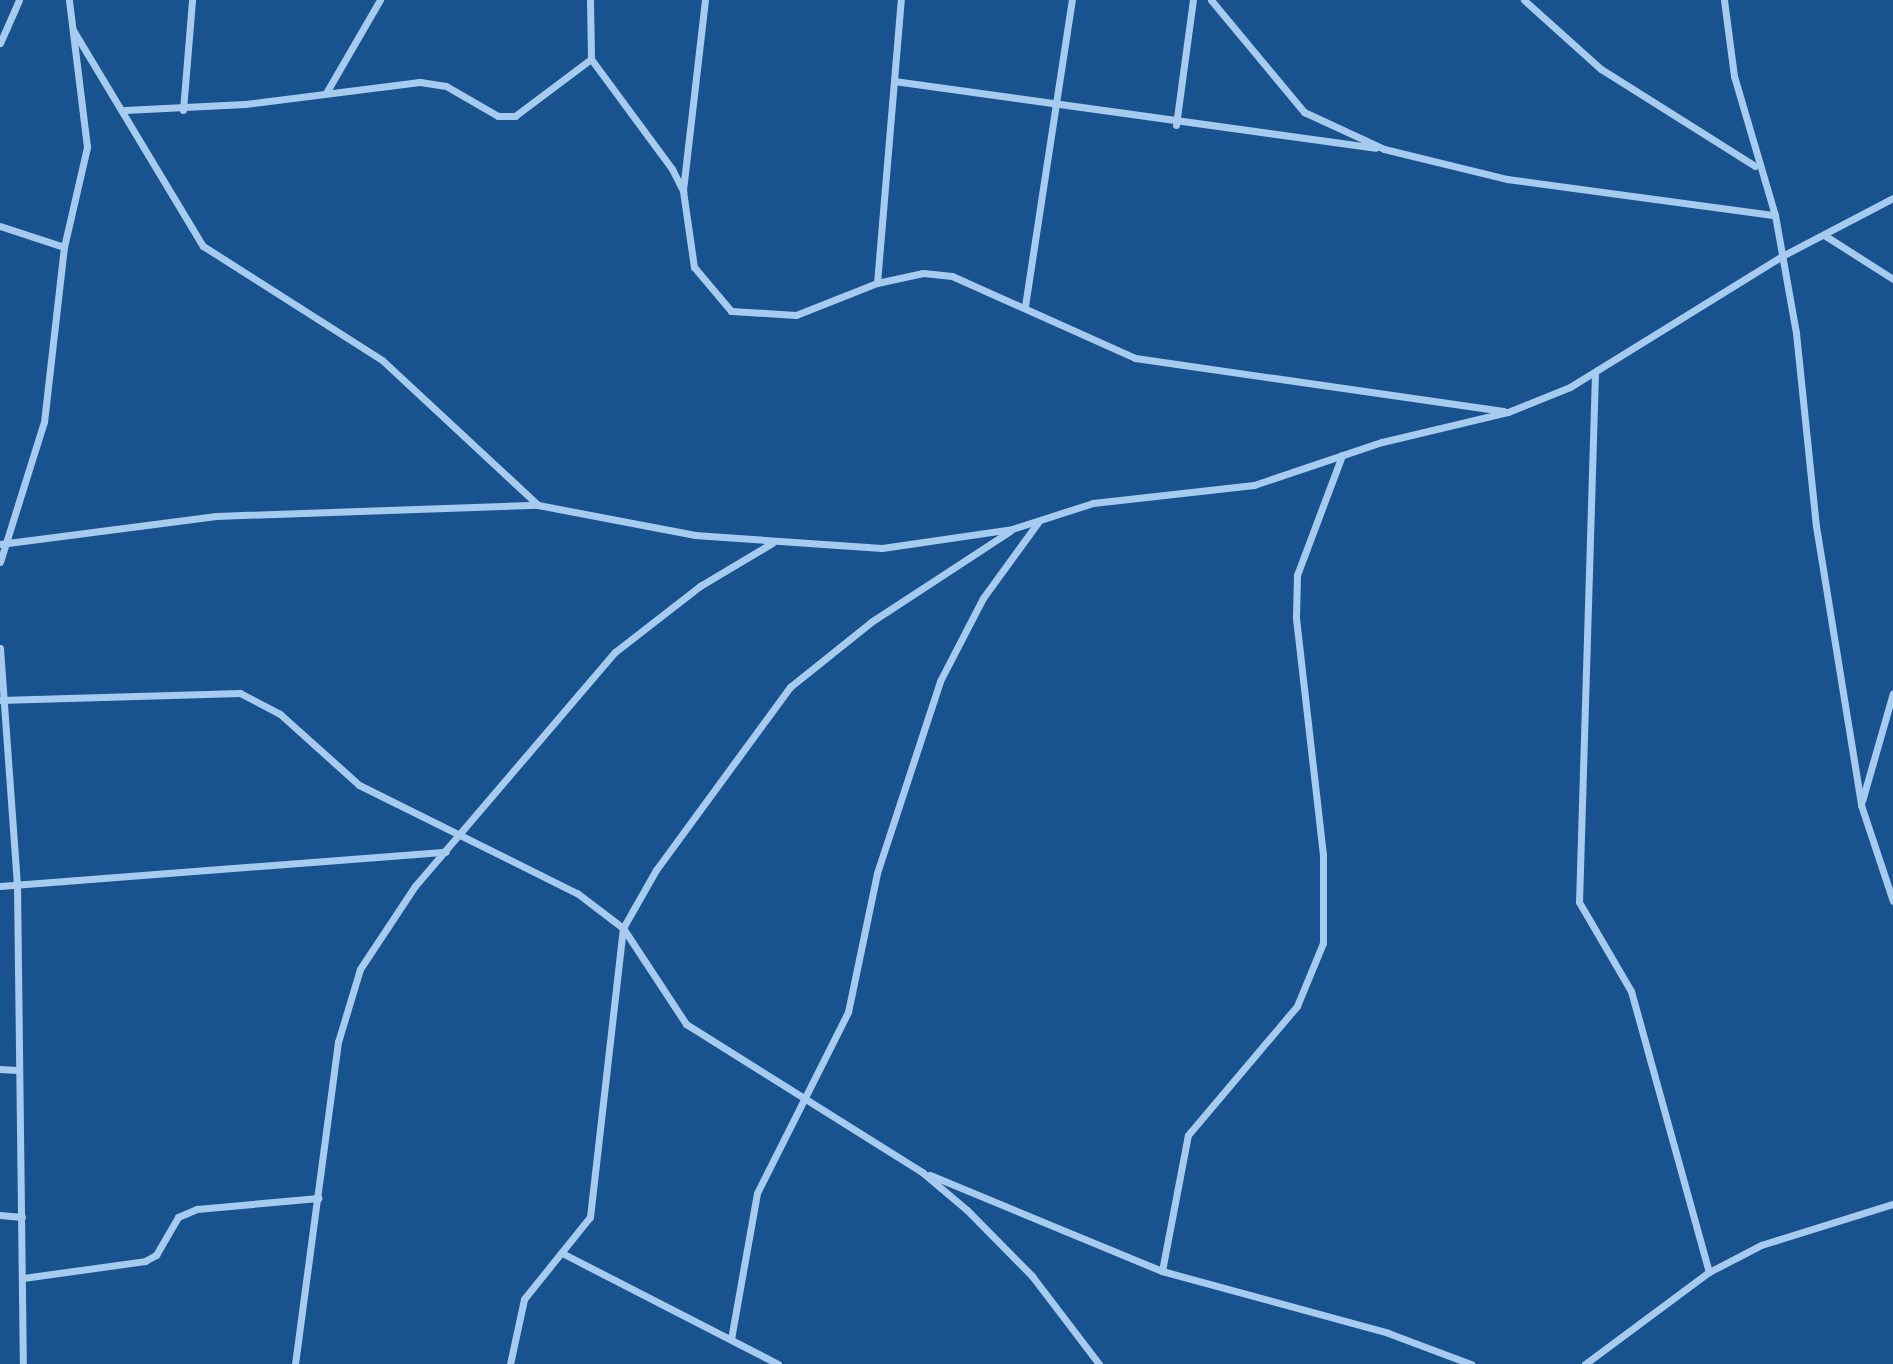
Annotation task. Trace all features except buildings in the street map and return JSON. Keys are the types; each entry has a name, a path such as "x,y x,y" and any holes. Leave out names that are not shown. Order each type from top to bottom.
{"street":[{"path":"0,43 19,0"},
{"path":"0,562 1,543 44,422 64,247 87,147 69,0"},
{"path":"183,110 192,0"},
{"path":"326,93 380,0"},
{"path":"590,0 591,60 656,144 683,191"},
{"path":"705,0 683,191 694,267 731,312 764,317 807,313 877,283 923,273 952,276 1026,306 1135,358 1182,369 1508,412"},
{"path":"877,283 901,0"},
{"path":"1026,306 1053,102 1072,0"},
{"path":"1177,125 1193,0"},
{"path":"1212,0 1304,112 1384,149"},
{"path":"1524,0 1601,69 1755,166"},
{"path":"1724,0 1724,30 1755,166 1775,215 1782,256 1861,805 1893,901"},
{"path":"73,30 125,110 204,246 382,360 538,505"},
{"path":"125,110 183,110 433,82 498,116 515,116 591,60"},
{"path":"894,81 1053,102 1177,125 1384,149 1507,179 1775,215"},
{"path":"1,543 216,516 538,505 695,535 773,543 881,548 1012,529 1093,503 1254,485 1342,456 1508,412 1595,373 1782,256 1893,198"},
{"path":"0,226 64,247"},
{"path":"1824,235 1893,279"},
{"path":"1595,373 1579,902 1632,991 1709,1272"},
{"path":"1162,1270 1188,1135 1297,1006 1323,943 1323,855 1296,617 1297,575 1342,456"},
{"path":"731,1339 757,1193 858,982 877,873 940,681 983,598 1039,520"},
{"path":"510,1364 524,1299 579,1236 596,1198 623,928 673,845 790,687 871,622 1012,529"},
{"path":"295,1364 345,1006 385,926 615,652 700,586 773,543"},
{"path":"0,648 17,885 17,1070 23,1364"},
{"path":"3,699 240,693 280,714 359,785 577,893 623,928 686,1024 922,1172 1162,1270 1388,1333 1471,1364"},
{"path":"1861,805 1893,693"},
{"path":"0,886 446,852"},
{"path":"0,1069 17,1070"},
{"path":"922,1172 1032,1276 1099,1364"},
{"path":"23,1278 145,1261 163,1245 178,1217 197,1209 318,1198"},
{"path":"1584,1364 1709,1272 1761,1245 1893,1204"},
{"path":"0,1215 22,1217"},
{"path":"562,1253 778,1364"}]}
